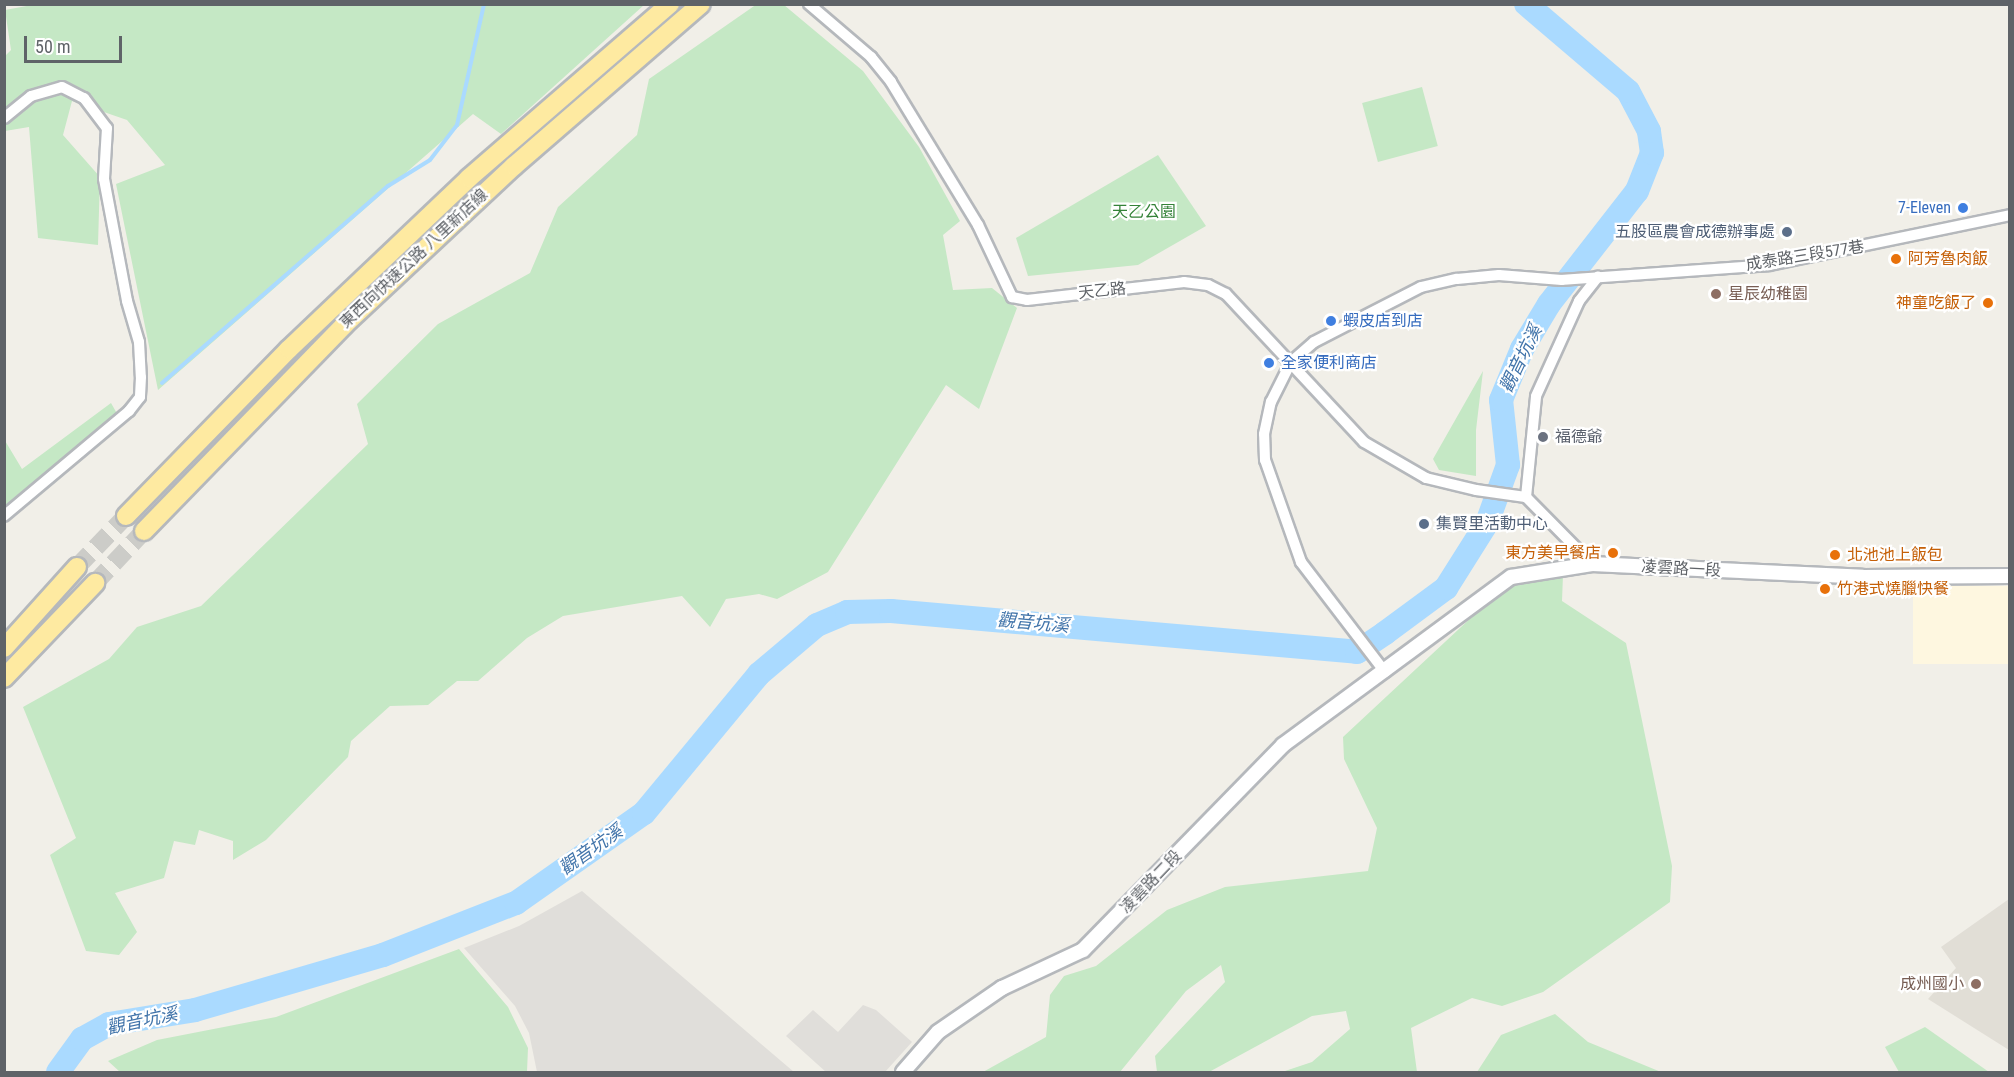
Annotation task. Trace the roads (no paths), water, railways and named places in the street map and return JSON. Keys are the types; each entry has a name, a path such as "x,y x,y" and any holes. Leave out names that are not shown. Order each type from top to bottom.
{"highway":[{"name":"東西向快速公路 八里新店線","path":"126,516 289,349 469,178 670,4"},
{"name":"東西向快速公路 八里新店線","path":"144,531 344,325 609,82 701,4"},
{"path":"4,648 77,567"},
{"path":"4,678 95,583"}],"street":[{"name":"天乙路","path":"809,4 871,57 891,82 978,225 1012,297 1027,300 1184,282 1208,285 1226,294 1364,442 1426,478 1476,490 1526,497"},
{"path":"4,118 31,96 62,87 84,98 107,128 104,179 127,301 139,342 141,377 140,396 129,411 4,516"},
{"name":"成泰路三段577巷","path":"1291,362 1333,329 1421,287 1499,275 1562,280 1769,266 2010,215"},
{"path":"1592,564 1526,497 1536,396 1579,301 1598,277"},
{"path":"1291,362 1271,402 1264,434 1264,460 1301,562 1385,672"},
{"name":"凌雲路一段","path":"1385,672 1511,577 1592,564 1863,577 2010,576"},
{"name":"凌雲路二段","path":"903,1072 939,1032 1002,988 1083,950 1283,746 1385,672"}],"waterway":[{"path":"162,383 388,186 430,160 457,125 484,4"},
{"name":"觀音坑溪","path":"58,1072 82,1039 109,1024 195,1010 383,955 516,903 644,813 759,674 817,625 847,612 891,611 1357,652 1385,633 1446,588 1487,523 1508,465 1501,400 1522,349 1549,304 1637,191 1652,153 1649,131 1628,91 1526,4"}],"tunnel":[{"path":"77,567 126,516"},
{"path":"95,583 144,531"}],"place":[{"name":"7-Eleven","path":"1963,208"},
{"name":"五股區農會成德辦事處","path":"1787,232"},
{"name":"阿芳魯肉飯","path":"1896,259"},
{"name":"星辰幼稚園","path":"1716,294"},
{"name":"神童吃飯了","path":"1988,303"},
{"name":"蝦皮店到店","path":"1331,321"},
{"name":"全家便利商店","path":"1269,363"},
{"name":"福德爺","path":"1543,437"},
{"name":"集賢里活動中心","path":"1424,524"},
{"name":"東方美早餐店","path":"1613,553"},
{"name":"北池池上飯包","path":"1835,555"},
{"name":"竹港式燒臘快餐","path":"1825,589"},
{"name":"成州國小","path":"1976,984"}],"park label":[{"name":"天乙公園","path":"1144,212"}]}
